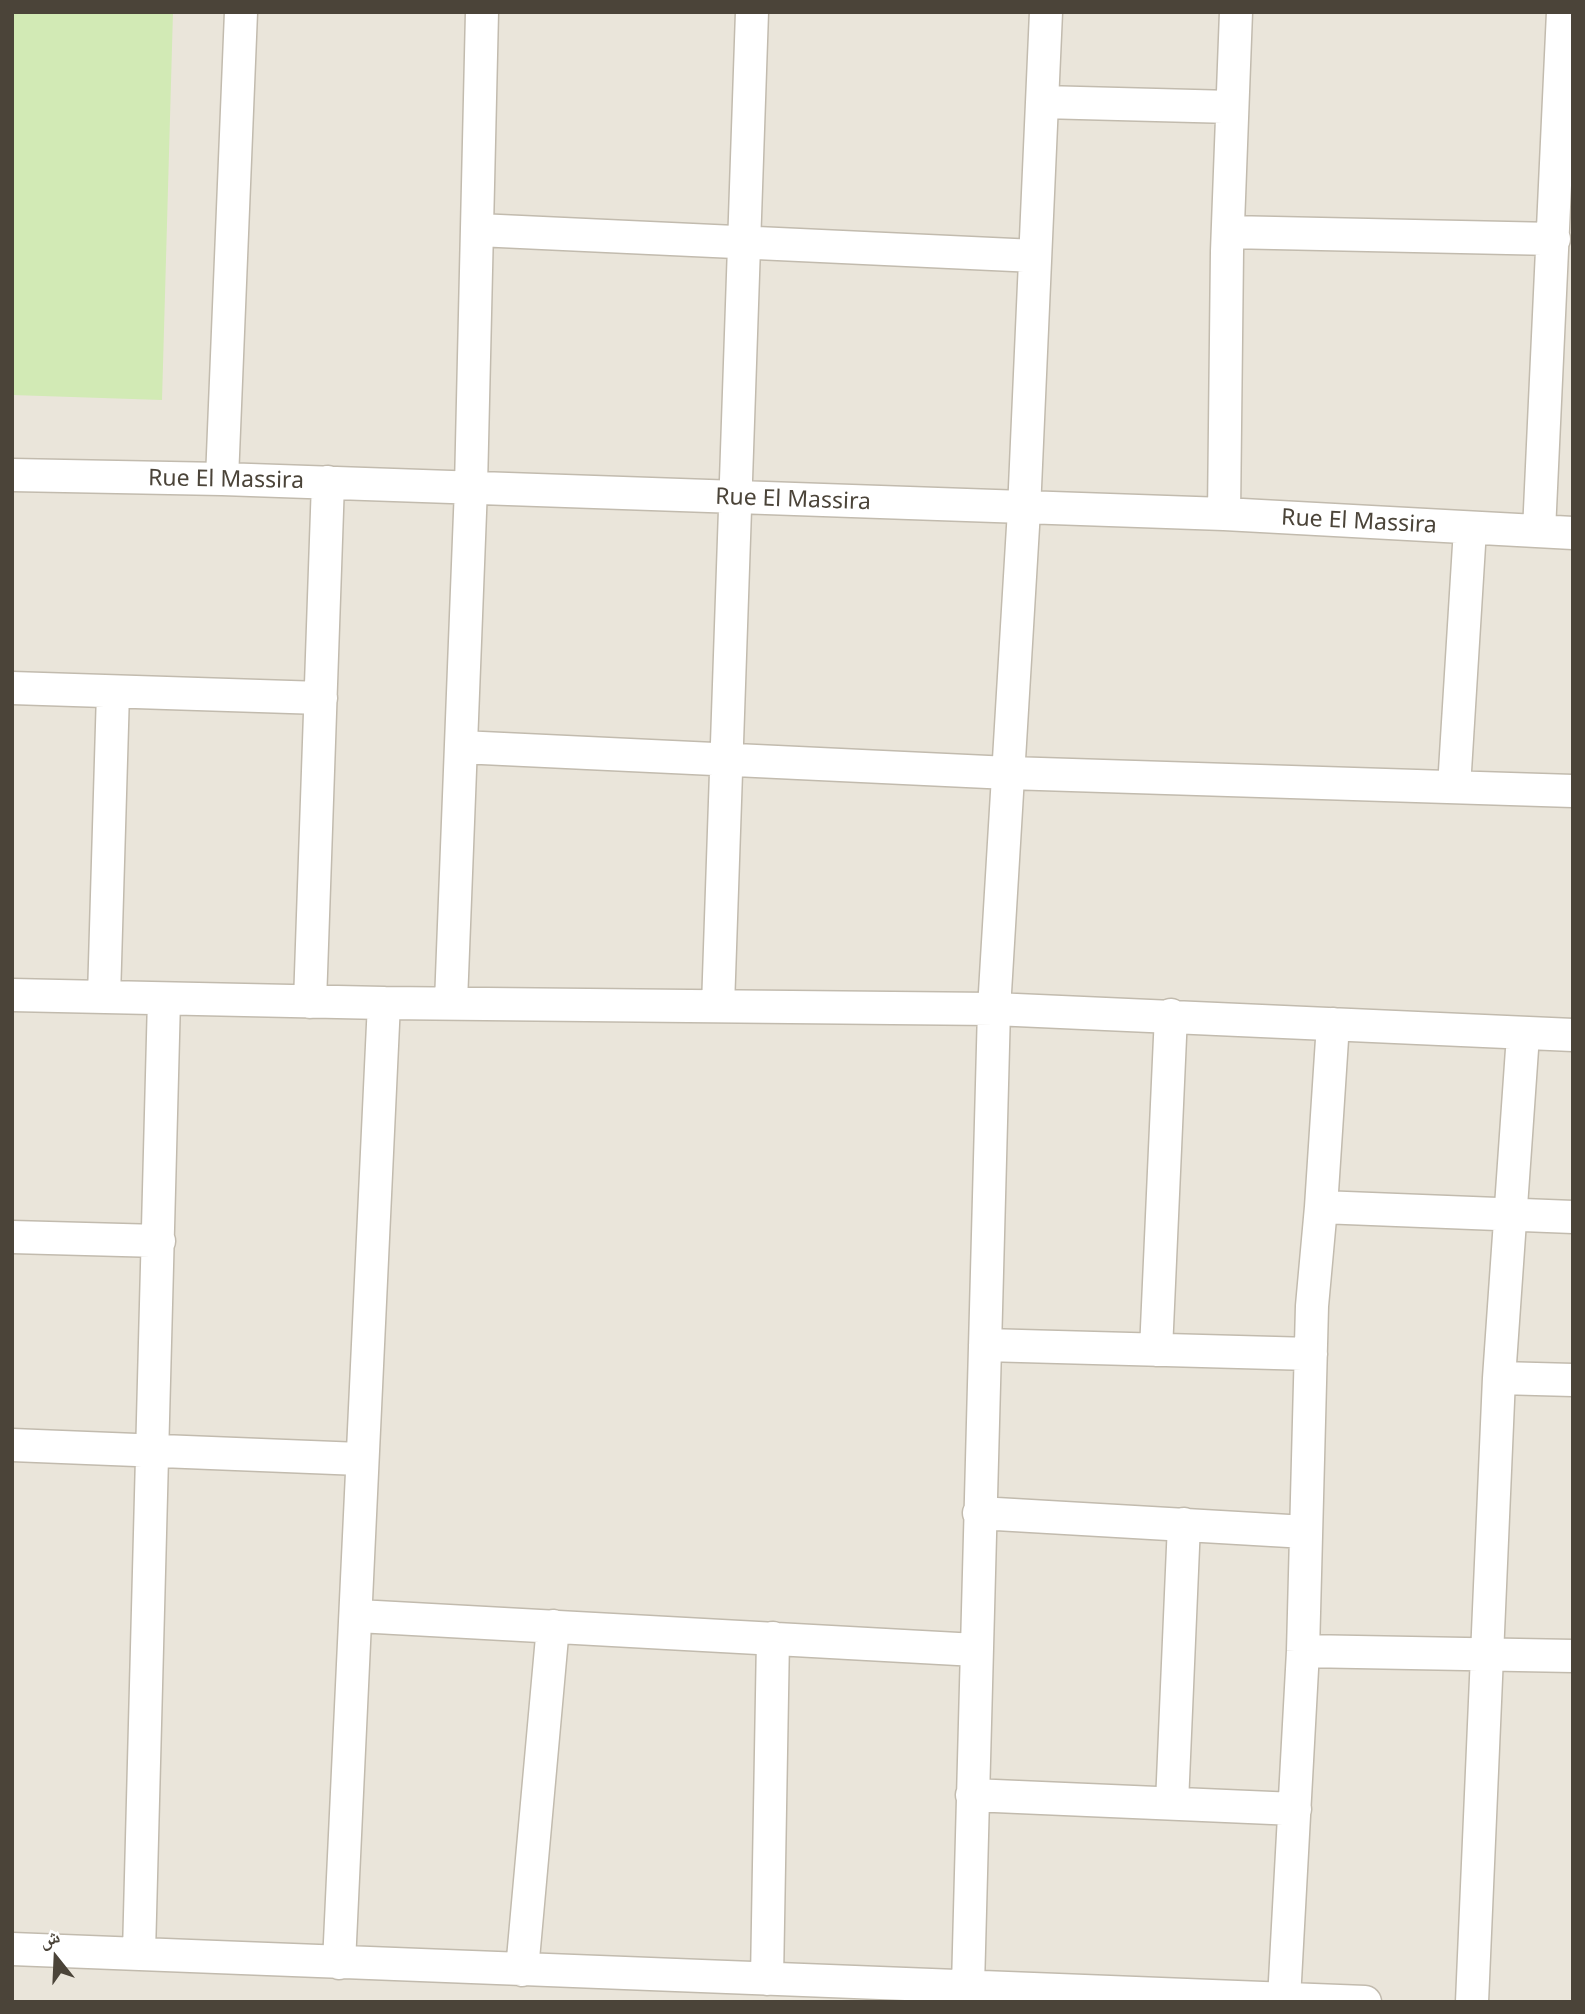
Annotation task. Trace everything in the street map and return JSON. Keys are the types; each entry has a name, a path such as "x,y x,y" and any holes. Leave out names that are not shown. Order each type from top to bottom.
{"street":[{"path":"222,479 242,12"},
{"path":"451,1002 471,487 482,12"},
{"path":"718,1006 752,12"},
{"path":"968,1986 994,1009 1024,510 1046,12"},
{"path":"1224,514 1228,233 1236,12"},
{"path":"1539,531 1554,239 1566,124 1563,12"},
{"path":"1042,102 1232,107"},
{"path":"478,230 1035,256"},
{"path":"1228,233 1554,239"},
{"name":"Rue El Massira","path":"12,475 328,482 1024,510 1224,514 1573,533"},
{"path":"310,1002 328,482"},
{"path":"1454,787 1470,528"},
{"path":"12,688 321,698"},
{"path":"104,997 113,692"},
{"path":"461,747 1009,773 1573,791"},
{"path":"12,995 310,1002 994,1009 1171,1015 1522,1035 1573,1035"},
{"path":"138,1953 154,1451 164,999"},
{"path":"339,1963 358,1616 360,1459 384,1003"},
{"path":"1156,1350 1171,1015"},
{"path":"1284,1999 1303,1651 1314,1275 1334,1024"},
{"path":"1472,2002 1499,1378 1522,1035"},
{"path":"1321,1207 1573,1217"},
{"path":"12,1237 159,1241"},
{"path":"985,1345 1311,1354"},
{"path":"1499,1378 1573,1380"},
{"path":"12,1445 360,1459"},
{"path":"979,1513 1306,1532"},
{"path":"1172,1803 1184,1524"},
{"path":"358,1616 976,1650"},
{"path":"522,1970 553,1626"},
{"path":"767,1979 773,1638"},
{"path":"1303,1651 1487,1652 1573,1656"},
{"path":"972,1795 1295,1809"},
{"path":"12,1949 1365,2002"}],"shaded area":[{"path":"12,12 1573,12 1573,2002 12,2002"}],"green space":[{"path":"12,12 173,12 162,400 12,395"}]}
